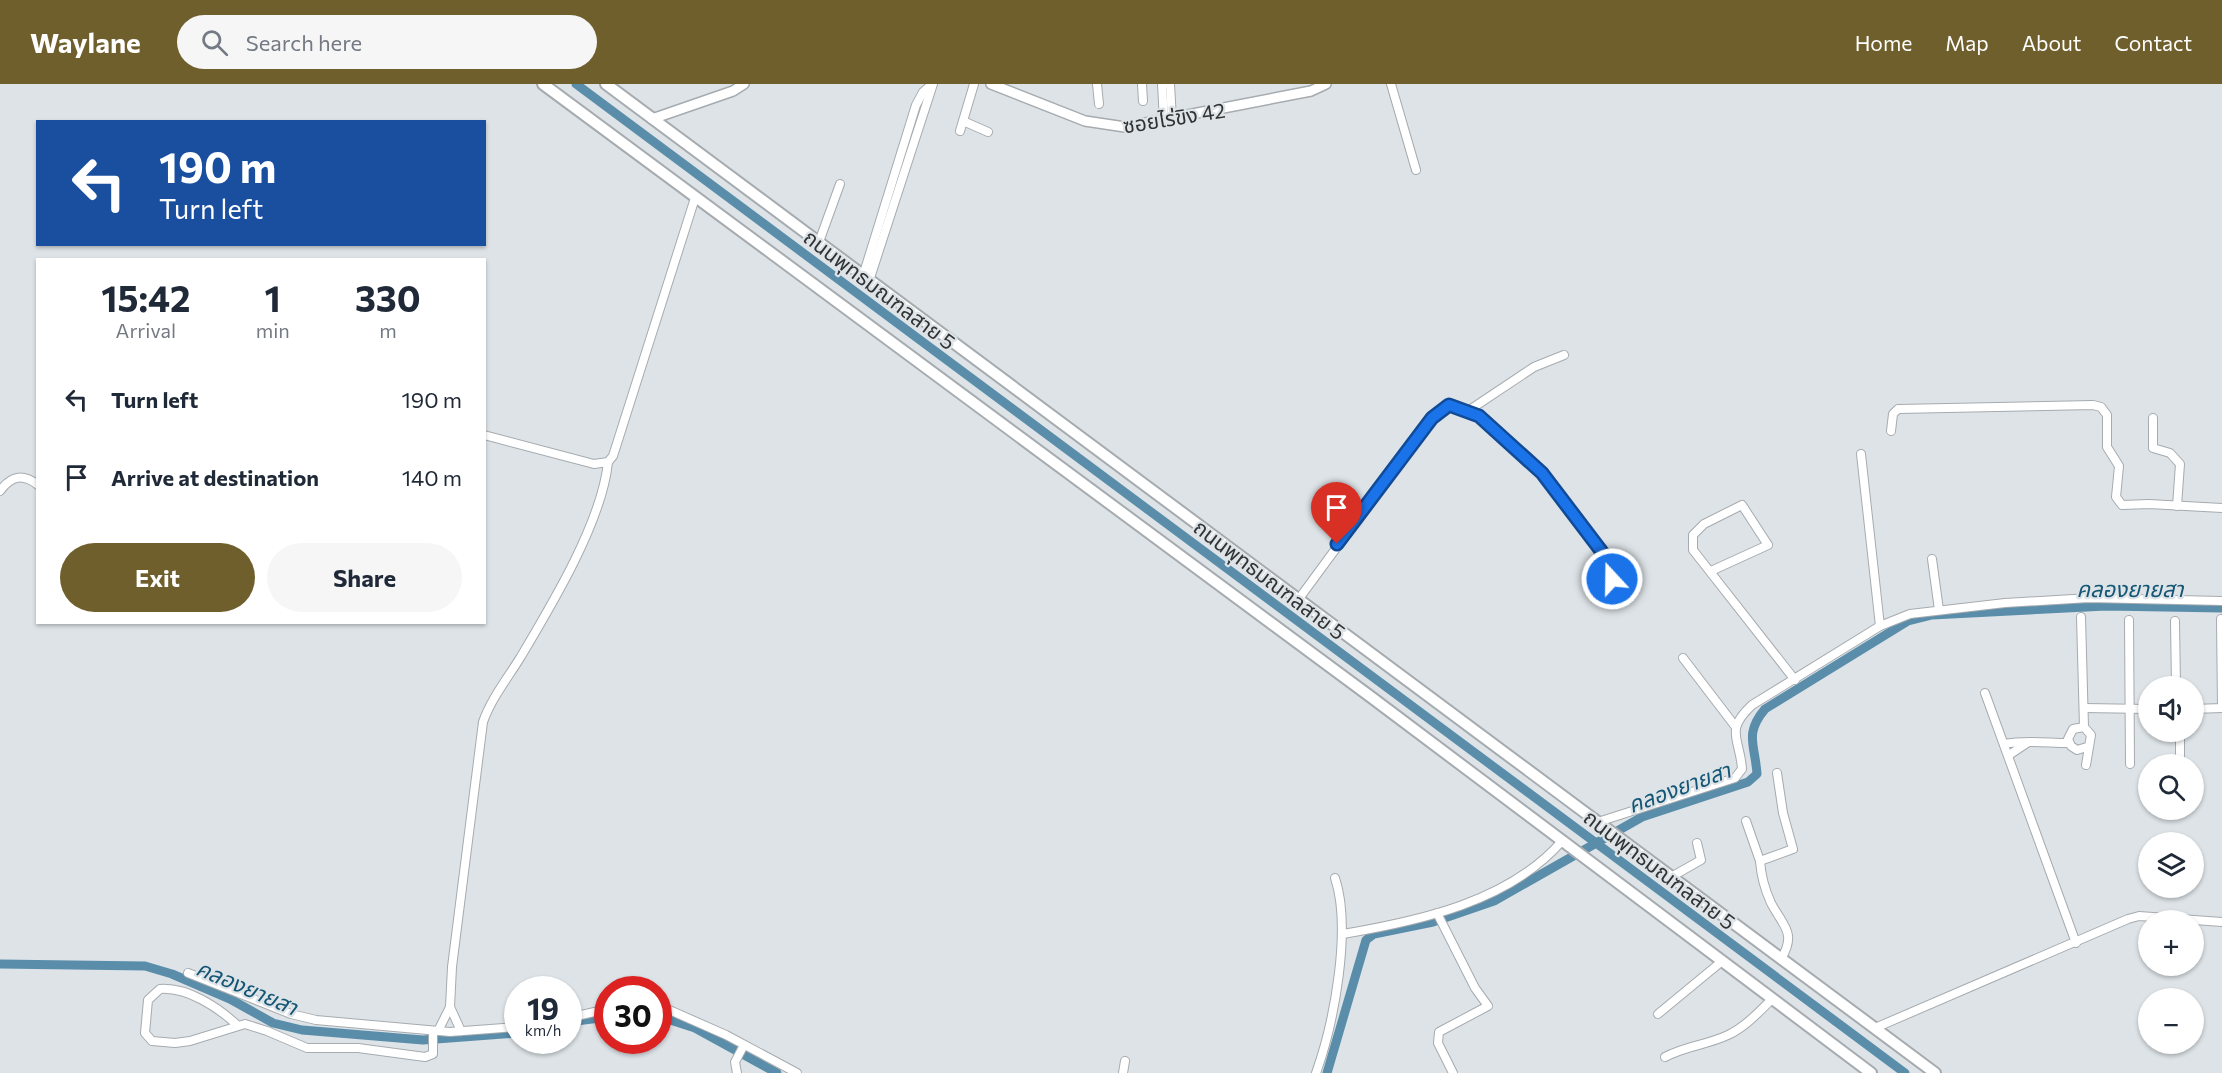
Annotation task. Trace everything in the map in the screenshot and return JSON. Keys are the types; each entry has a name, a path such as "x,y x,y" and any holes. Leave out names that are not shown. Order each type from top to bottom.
{"main road":[{"name":"ถนนพุทธมณฑลสาย 5","path":"543,84 1564,842 1871,1073"},
{"name":"ถนนพุทธมณฑลสาย 5","path":"606,84 1935,1073"}],"street":[{"path":"652,118 733,91 744,84"},
{"path":"866,278 916,105 923,92 932,84"},
{"path":"960,131 974,84"},
{"name":"ซอยไร่ขิง 42","path":"991,84 1102,125 1125,127 1311,91 1326,84"},
{"path":"1097,84 1099,104"},
{"path":"1142,84 1143,101"},
{"path":"1162,84 1168,120"},
{"path":"1168,120 1170,84"},
{"path":"1391,84 1416,170"},
{"path":"963,121 988,132"},
{"path":"819,242 840,184"},
{"path":"237,1025 218,1008 171,988 160,988 148,1000 145,1033 152,1041 175,1043 237,1025 256,1026 308,1048 358,1048 425,1057 433,1054 435,1033 450,1007 452,966 483,722 494,699 546,614 603,498 608,462 618,447 695,198"},
{"path":"1468,411 1534,367 1564,355"},
{"path":"1298,600 1432,418 1449,405 1479,416 1542,473 1602,552 1612,579 1624,599"},
{"path":"1892,431 1893,414 1898,409 2093,405 2102,407 2108,415 2107,447 2119,466 2117,501 2127,506 2149,504 2222,508"},
{"path":"2153,418 2153,448 2170,453 2180,464 2177,506"},
{"path":"486,436 594,464 608,462"},
{"path":"1861,454 1880,626"},
{"path":"0,491 14,477 23,477 36,483"},
{"path":"1711,571 1768,545 1742,505 1704,524 1693,535 1693,550 1795,680"},
{"path":"1932,559 1939,610"},
{"path":"1735,726 1752,705 1880,626 1910,614 2089,598 2222,601"},
{"path":"2081,617 2084,727 2091,738 2087,747 2086,765"},
{"path":"2204,709 2222,708 2221,619"},
{"path":"2129,620 2130,764"},
{"path":"2175,621 2176,676"},
{"path":"1599,824 1735,778 1742,769 1735,726 1683,658"},
{"path":"1985,693 2076,943"},
{"path":"2084,708 2138,709"},
{"path":"2084,727 2073,729 2068,735 2069,743 2077,750 2087,747"},
{"path":"2004,744 2020,740 2027,744"},
{"path":"2009,755 2027,744 2069,743"},
{"path":"1760,861 1793,849 1783,813 1777,773"},
{"path":"1746,821 1771,903 1785,923 1789,940 1781,959"},
{"path":"1343,934 1437,915 1478,898 1518,878 1551,855 1564,842"},
{"path":"1671,877 1701,860 1697,843"},
{"path":"1316,1073 1327,1039 1343,934 1340,893 1335,878"},
{"path":"1437,915 1488,1006 1438,1032 1438,1043 1453,1073"},
{"path":"1875,1028 2135,917 2222,922"},
{"path":"1658,1014 1721,962"},
{"path":"188,973 302,1017 435,1033 504,1028"},
{"path":"1665,1057 1680,1049 1727,1035 1744,1026 1772,999"},
{"path":"450,1007 461,1031"},
{"path":"672,1012 796,1073"},
{"path":"738,1073 735,1062 742,1048"},
{"path":"1123,1073 1125,1061"}],"waterway":[{"path":"576,84 1905,1073"},
{"name":"คลองยายสา","path":"1327,1073 1366,940 1374,934 1433,922 1494,901 1642,817 1748,782 1757,774 1752,740 1755,725 1765,709 1908,621 1932,615 2106,606 2222,608"},
{"name":"คลองยายสา","path":"0,964 145,966 172,974 230,999 273,1023 302,1030 423,1040 504,1034"},
{"name":"คลองยายสา","path":"582,1020 594,1019"},
{"name":"คลองยายสา","path":"672,1021 695,1028 777,1073"}],"route":[{"path":"1337,544 1418,435 1440,410 1449,405 1479,416 1542,473 1602,552 1612,579"}]}
